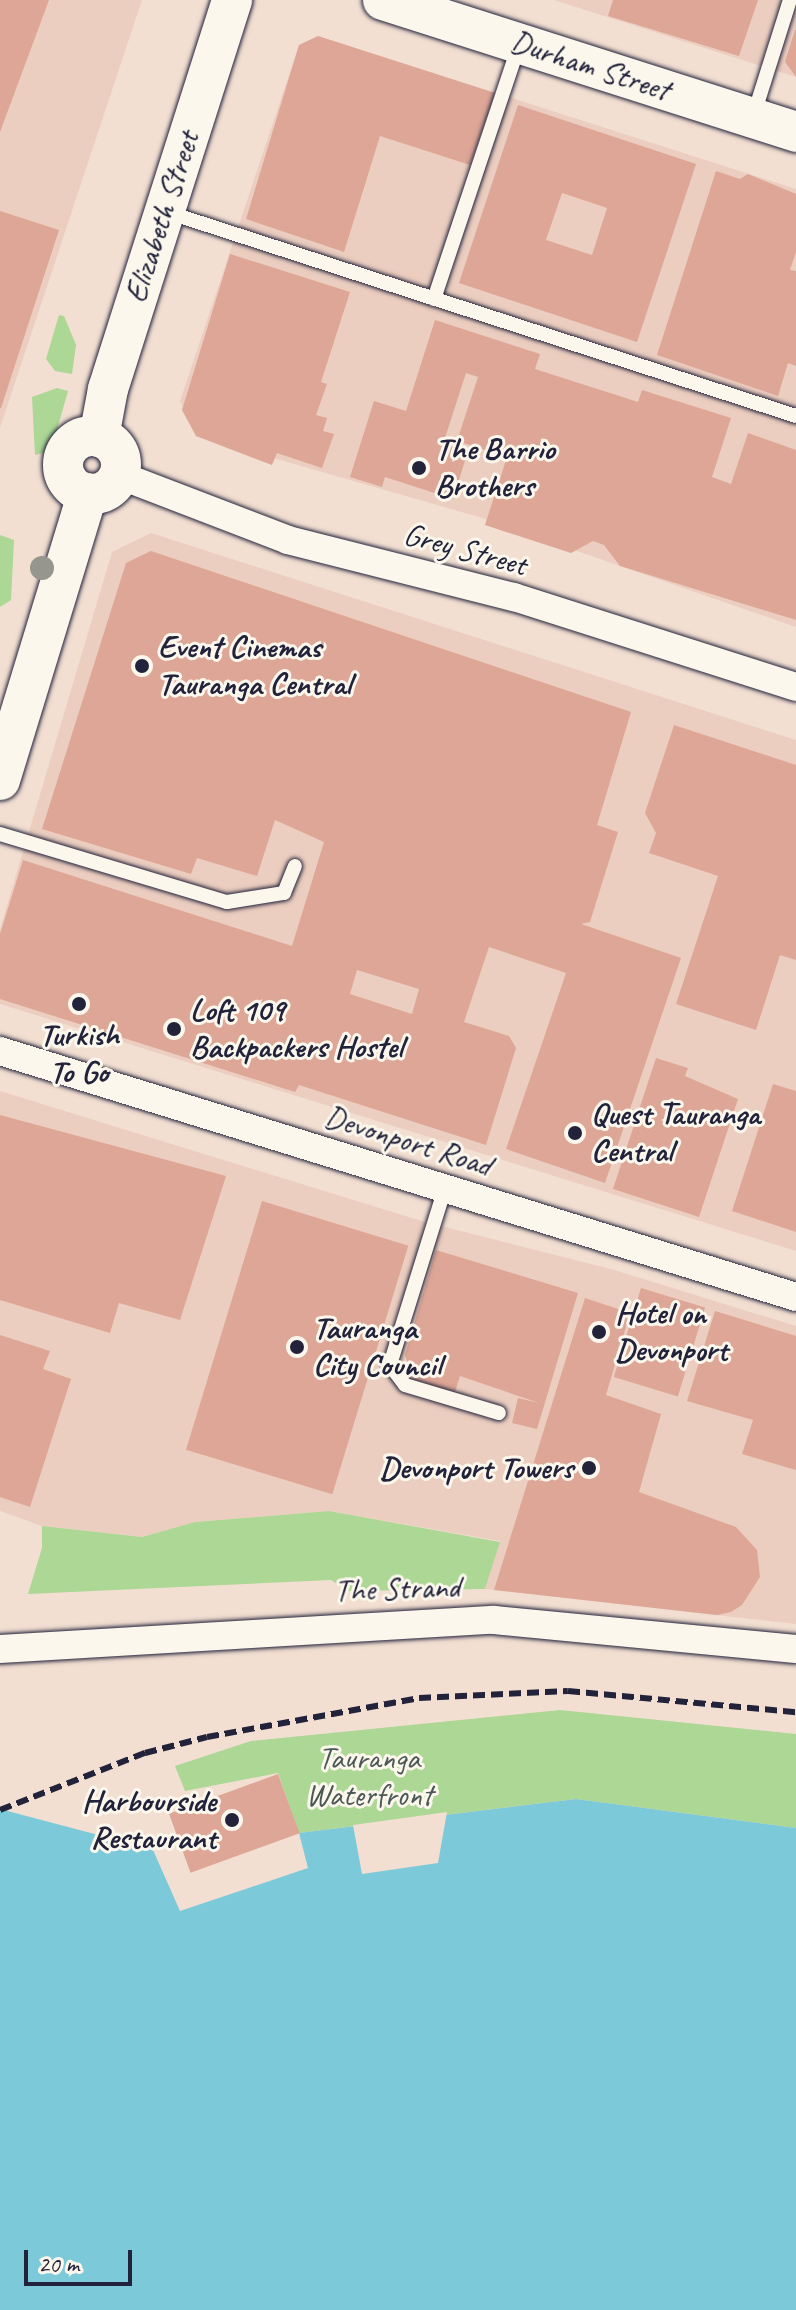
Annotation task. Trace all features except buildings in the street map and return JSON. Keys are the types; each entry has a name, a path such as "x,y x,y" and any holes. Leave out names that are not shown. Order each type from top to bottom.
{"main road":[{"name":"Elizabeth Street","path":"99,437 108,389 232,0"},
{"name":"Durham Street","path":"383,0 796,132"},
{"path":"0,780 104,484 115,447 99,437 80,438 63,459 66,478 104,484"}],"street":[{"name":"Grey Street","path":"104,484 288,540 514,597 796,687"},
{"name":"Devonport Road","path":"0,1051 796,1297"},
{"name":"The Strand","path":"0,1649 494,1620 796,1649"}],"lane":[{"path":"753,119 790,0"},
{"path":"434,299 519,43"},
{"path":"163,210 796,416"},
{"path":"0,834 227,902 284,893 295,866"},
{"path":"445,1188 390,1365 405,1385 499,1413"}],"shaded area":[{"path":"0,0 142,0 0,428"},
{"path":"554,0 796,0 796,77 767,68"},
{"path":"318,36 796,189 796,627 479,517 196,436 180,401 299,45"},
{"path":"151,533 796,740 796,1251 0,1004 0,929 112,552"},
{"path":"0,1091 425,1222 611,1269 796,1326 796,1624 485,1589 500,1541 329,1511 195,1522 142,1537 42,1526 0,1511"}],"green space":[{"path":"59,315 64,316 76,345 72,374 55,371 46,359"},
{"path":"57,388 68,391 51,451 35,455 32,397"},
{"path":"0,535 14,540 11,600 0,607"},
{"path":"329,1511 500,1542 485,1589 348,1591 331,1580 28,1594 42,1548 42,1526 142,1537 195,1522"},
{"name":"Tauranga Waterfront","path":"560,1710 796,1734 796,1828 576,1799 299,1833 278,1773 185,1791 175,1766 251,1741"}],"water":[{"path":"576,1799 796,1828 796,2310 0,2310 0,1809 121,1841 149,1841 180,1911 308,1868 299,1833"}],"pier":[{"path":"447,1812 438,1863 362,1874 353,1825"}],"railway":[{"path":"0,1810 145,1753 207,1737 419,1698 568,1691 796,1712"}],"place":[{"name":"The Barrio Brothers","path":"419,468"},
{"name":"Event Cinemas Tauranga Central","path":"142,666"},
{"name":"Turkish To Go","path":"79,1004"},
{"name":"Loft 109 Backpackers Hostel","path":"174,1029"},
{"name":"Quest Tauranga Central","path":"575,1133"},
{"name":"Hotel on Devonport","path":"599,1332"},
{"name":"Tauranga City Council","path":"297,1347"},
{"name":"Devonport Towers","path":"589,1468"},
{"name":"Harbourside Restaurant","path":"232,1820"}]}
